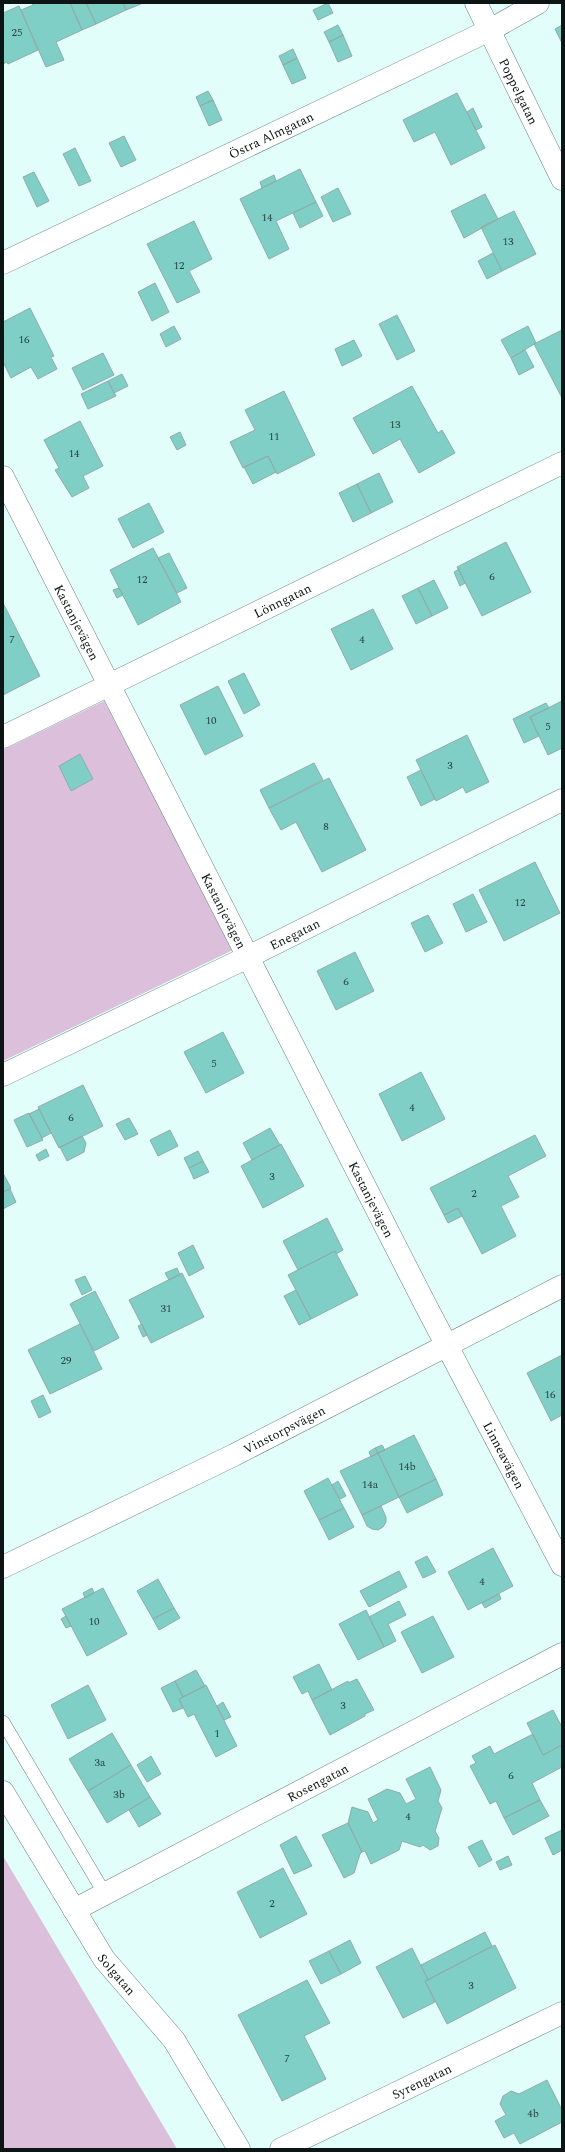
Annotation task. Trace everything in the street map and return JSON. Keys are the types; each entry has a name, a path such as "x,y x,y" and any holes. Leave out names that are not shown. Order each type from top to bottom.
{"street":[{"name":"Poppelgatan","path":"476,3 562,179"},
{"name":"Östra Almgatan","path":"3,263 490,30 538,3"},
{"name":"Lönngatan","path":"3,737 110,686 562,463"},
{"name":"Kastanjevägen","path":"3,477 446,1345"},
{"name":"Enegatan","path":"3,1075 248,956 562,800"},
{"name":"Vinstorpsvägen","path":"3,1567 234,1455 562,1286"},
{"name":"Linneavägen","path":"446,1345 562,1565"},
{"name":"Rosengatan","path":"74,1910 562,1654"},
{"name":"Solgatan","path":"3,1792 104,1959 174,2040 239,2149"},
{"name":"Syrengatan","path":"281,2149 562,2013"}],"lane":[{"path":"3,1722 105,1894"}],"shaded area":[{"path":"104,701 235,949 3,1061 3,750"},
{"path":"3,1856 177,2149 3,2149"}],"building":[{"path":"32,3 70,3 82,30 56,42 64,60 46,67 21,10 33,5"},
{"path":"70,3 86,3 96,24 82,30"},
{"path":"86,3 123,3 126,10 96,24"},
{"path":"123,3 140,3 141,4 126,10"},
{"path":"328,3 333,13 318,20 313,10"},
{"path":"19,6 38,50 8,64 7,62 3,64 3,13"},
{"path":"338,25 343,35 329,42 324,32"},
{"path":"562,25 562,43 555,29"},
{"path":"343,35 352,56 338,62 329,42"},
{"path":"293,49 297,58 283,65 279,56"},
{"path":"297,58 306,78 292,84 283,65"},
{"path":"208,91 213,100 200,106 196,97"},
{"path":"457,93 485,148 451,165 435,132 414,142 403,120"},
{"path":"213,100 222,120 209,126 200,106"},
{"path":"473,108 482,127 476,130 467,112"},
{"path":"124,136 136,160 121,167 109,143"},
{"path":"75,148 91,181 79,186 63,154"},
{"path":"300,169 316,202 276,221 289,249 269,259 240,199"},
{"path":"34,172 49,201 37,207 23,177"},
{"path":"274,175 276,181 262,188 260,182"},
{"path":"338,188 351,214 333,222 321,197"},
{"path":"485,194 498,219 464,238 451,211"},
{"path":"316,202 323,216 300,228 293,213"},
{"path":"514,211 536,254 502,271 481,227"},
{"path":"194,221 212,259 189,271 200,292 177,303 147,244"},
{"path":"493,253 502,271 487,279 478,261"},
{"path":"155,283 169,312 152,321 138,292"},
{"path":"30,308 54,356 51,357 57,369 38,379 31,367 11,378 3,362 3,322"},
{"path":"397,315 415,351 397,360 379,324"},
{"path":"174,326 181,339 166,347 160,334"},
{"path":"528,326 536,343 511,358 501,340"},
{"path":"562,330 562,398 534,344"},
{"path":"354,340 362,356 342,366 335,349"},
{"path":"525,350 534,367 519,375 511,358"},
{"path":"103,353 114,375 83,390 72,368"},
{"path":"122,374 128,386 114,393 108,381"},
{"path":"108,381 116,396 88,409 81,394"},
{"path":"412,386 438,433 442,430 455,453 419,473 400,439 373,454 353,418"},
{"path":"284,391 315,455 277,474 268,456 243,468 230,442 255,430 245,410"},
{"path":"80,421 103,466 83,476 89,488 72,497 55,470 59,468 44,440"},
{"path":"180,432 186,445 177,450 170,437"},
{"path":"268,456 276,472 253,484 244,467"},
{"path":"379,473 393,502 371,513 357,484"},
{"path":"357,484 371,513 353,522 339,493"},
{"path":"149,503 164,532 133,548 118,519"},
{"path":"506,542 531,592 482,616 457,567"},
{"path":"153,548 181,602 138,625 110,570"},
{"path":"169,553 187,588 177,593 158,558"},
{"path":"459,569 465,583 460,586 454,572"},
{"path":"434,580 448,608 432,616 418,588"},
{"path":"119,588 123,595 117,598 113,590"},
{"path":"418,588 432,616 416,624 402,596"},
{"path":"3,603 40,676 3,695"},
{"path":"373,609 393,649 351,670 331,629"},
{"path":"244,673 260,705 244,714 228,681"},
{"path":"218,686 243,736 205,755 180,705"},
{"path":"562,701 562,748 548,755 530,717"},
{"path":"546,703 549,708 530,717 539,736 524,743 513,719"},
{"path":"467,735 489,782 466,793 463,787 436,801 416,760"},
{"path":"80,754 93,779 71,791 59,766"},
{"path":"314,763 323,780 269,808 260,790"},
{"path":"421,770 435,799 421,806 407,777"},
{"path":"329,778 366,850 322,872 296,822 281,830 269,808"},
{"path":"535,862 560,913 504,941 479,890"},
{"path":"473,894 487,922 466,932 453,904"},
{"path":"428,915 443,943 425,952 411,923"},
{"path":"355,952 374,991 336,1010 317,971"},
{"path":"223,1032 244,1073 206,1093 184,1052"},
{"path":"421,1072 445,1119 402,1141 379,1094"},
{"path":"83,1085 103,1126 59,1148 38,1107"},
{"path":"39,1109 51,1133 42,1138 29,1114"},
{"path":"29,1113 43,1140 27,1147 14,1120"},
{"path":"129,1118 138,1134 125,1140 116,1124"},
{"path":"270,1128 280,1145 252,1160 243,1143"},
{"path":"170,1130 178,1146 158,1156 150,1140"},
{"path":"535,1135 546,1156 508,1176 519,1197 501,1206 516,1236 482,1254 458,1208 444,1215 430,1188"},
{"path":"82,1136 86,1143 84,1152 67,1161 60,1147"},
{"path":"281,1144 304,1186 263,1208 241,1166"},
{"path":"46,1149 49,1156 39,1161 36,1155"},
{"path":"198,1151 203,1161 189,1168 184,1158"},
{"path":"203,1161 209,1172 194,1179 189,1168"},
{"path":"3,1173 11,1188 3,1192"},
{"path":"10,1189 16,1202 3,1209 3,1192"},
{"path":"458,1208 462,1216 448,1223 444,1215"},
{"path":"327,1218 343,1250 336,1254 335,1251 298,1270 283,1241"},
{"path":"193,1245 204,1268 189,1276 178,1253"},
{"path":"335,1251 358,1295 311,1319 288,1275"},
{"path":"177,1268 180,1275 169,1280 165,1273"},
{"path":"182,1273 204,1317 151,1343 129,1300"},
{"path":"85,1276 92,1290 82,1295 75,1280"},
{"path":"296,1290 311,1319 299,1325 284,1296"},
{"path":"95,1291 119,1338 94,1351 70,1304"},
{"path":"80,1324 102,1369 50,1394 28,1350"},
{"path":"142,1324 147,1335 143,1337 138,1326"},
{"path":"562,1355 562,1415 551,1421 527,1373"},
{"path":"43,1395 51,1412 39,1418 31,1401"},
{"path":"414,1435 436,1479 399,1497 378,1453"},
{"path":"382,1445 385,1450 378,1453 375,1448"},
{"path":"375,1448 378,1453 371,1457 369,1452"},
{"path":"378,1453 399,1497 362,1515 340,1471"},
{"path":"328,1478 344,1508 319,1520 304,1491"},
{"path":"436,1479 443,1495 407,1513 399,1497"},
{"path":"338,1481 346,1496 340,1499 332,1485"},
{"path":"381,1506 386,1517 386,1522 383,1527 378,1530 372,1529 367,1526 362,1515"},
{"path":"344,1508 354,1527 329,1540 319,1520"},
{"path":"493,1548 513,1586 468,1610 448,1572"},
{"path":"427,1556 436,1572 423,1578 415,1562"},
{"path":"399,1571 407,1587 369,1607 360,1591"},
{"path":"158,1579 174,1608 153,1619 137,1591"},
{"path":"92,1588 94,1593 85,1598 83,1593"},
{"path":"103,1588 127,1634 87,1656 62,1609"},
{"path":"499,1594 501,1599 485,1608 482,1603"},
{"path":"399,1601 406,1615 388,1624 396,1641 384,1647 369,1617"},
{"path":"174,1608 180,1618 159,1630 153,1619"},
{"path":"366,1610 384,1647 358,1660 339,1624"},
{"path":"66,1616 71,1626 66,1628 61,1619"},
{"path":"433,1616 454,1657 422,1673 401,1632"},
{"path":"319,1664 332,1690 312,1700 308,1691 302,1694 293,1677"},
{"path":"196,1670 205,1686 183,1697 175,1681"},
{"path":"357,1679 374,1710 330,1735 312,1700 348,1681 348,1683"},
{"path":"175,1681 183,1697 179,1699 183,1708 173,1712 161,1688"},
{"path":"88,1685 106,1720 68,1739 51,1705"},
{"path":"206,1685 237,1746 216,1757 194,1714 188,1717 179,1699"},
{"path":"223,1702 231,1717 224,1720 217,1706"},
{"path":"553,1710 562,1727 562,1745 543,1755 527,1723"},
{"path":"112,1733 131,1765 88,1791 69,1759"},
{"path":"533,1734 543,1755 562,1745 562,1767 532,1783 540,1800 504,1818 496,1801 490,1804 470,1766 476,1763 472,1756 490,1746 494,1754"},
{"path":"151,1756 161,1774 147,1782 137,1765"},
{"path":"131,1765 150,1797 107,1823 88,1791"},
{"path":"430,1767 441,1790 438,1801 442,1808 435,1831 439,1838 438,1846 430,1850 423,1845 420,1847 402,1841 399,1850 371,1864 365,1851 362,1852 348,1823 352,1807 368,1812 373,1823 378,1820 368,1799 387,1789 400,1793 406,1804 416,1799 406,1779"},
{"path":"150,1797 161,1814 139,1827 129,1810"},
{"path":"540,1800 549,1816 513,1835 504,1818"},
{"path":"348,1823 362,1852 354,1873 344,1878 322,1835"},
{"path":"562,1830 562,1850 553,1855 545,1838"},
{"path":"296,1836 312,1866 294,1874 280,1845"},
{"path":"482,1840 492,1860 479,1867 468,1847"},
{"path":"508,1856 512,1865 500,1870 496,1862"},
{"path":"283,1868 307,1914 260,1938 237,1892"},
{"path":"485,1932 492,1946 428,1980 421,1965"},
{"path":"350,1940 361,1963 341,1974 329,1951"},
{"path":"495,1945 516,1988 447,2024 425,1981"},
{"path":"412,1948 428,1980 425,1981 435,2002 403,2018 376,1967"},
{"path":"329,1951 341,1974 321,1984 309,1961"},
{"path":"307,1980 330,2023 304,2036 326,2079 282,2101 238,2015"},
{"path":"547,2080 562,2110 562,2122 520,2144 514,2133 504,2138 495,2121 506,2115 500,2104 503,2096 511,2091 519,2094"}]}
